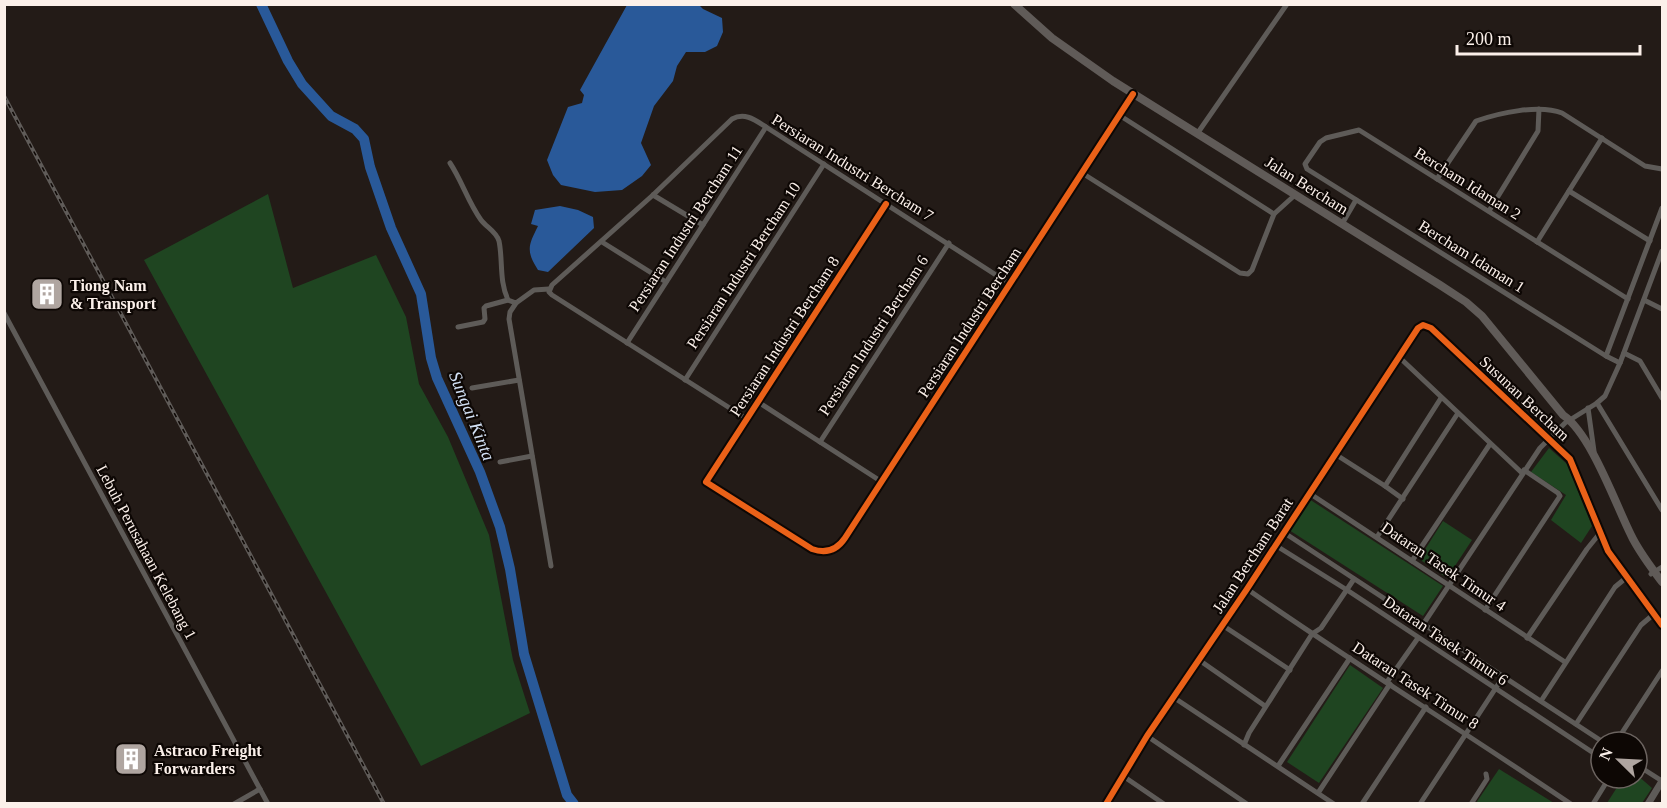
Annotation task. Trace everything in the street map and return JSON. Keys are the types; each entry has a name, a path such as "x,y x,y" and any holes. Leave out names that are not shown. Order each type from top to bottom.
{"main road":[{"name":"Jalan Bercham","path":"1014,4 1052,38 1133,94 1440,285 1482,316 1595,457 1630,534 1662,582"},
{"name":"Jalan Bercham","path":"1566,419 1599,477 1636,554 1656,571 1662,589"}],"street":[{"path":"1197,134 1287,4"},
{"name":"Persiaran Industri Bercham","path":"819,552 830,551 841,544 1133,94"},
{"path":"1489,212 1538,131 1539,109"},
{"path":"1437,179 1476,121 1539,109 1562,113 1645,166 1662,169"},
{"path":"1119,115 1274,214"},
{"name":"Persiaran Industri Bercham 7","path":"549,289 653,195 732,119 745,116 766,127 1011,284"},
{"name":"Persiaran Industri Bercham 11","path":"627,343 766,127"},
{"name":"Bercham Idaman 2","path":"1309,170 1305,164 1320,142 1326,138 1359,130 1628,299"},
{"path":"1537,242 1602,138"},
{"path":"450,163 480,219 493,231 498,240 502,281 508,300"},
{"name":"Persiaran Industri Bercham 10","path":"685,380 824,164"},
{"name":"Bercham Idaman 1","path":"1309,170 1620,363"},
{"path":"1082,173 1240,273 1248,274 1274,214 1295,195"},
{"path":"1569,191 1650,241"},
{"path":"653,195 703,225"},
{"path":"1342,224 1356,200"},
{"name":"Persiaran Industri Bercham 8","path":"819,552 706,482 886,204"},
{"path":"1606,356 1662,208"},
{"path":"602,242 666,282"},
{"name":"Persiaran Industri Bercham 6","path":"819,442 949,243"},
{"path":"1424,623 1534,455 1566,419 1598,403 1609,390 1662,255"},
{"path":"551,566 509,319 510,312 516,303 534,290 549,289 552,295 747,419"},
{"path":"458,327 483,322 486,306 508,300 516,303"},
{"path":"1644,300 1662,309"},
{"name":"Lebuh Perusahaan Kelebang 1","path":"4,313 268,804"},
{"name":"Jalan Bercham Barat","path":"1106,804 1147,736 1247,589 1418,328 1425,325"},
{"name":"Susunan Bercham","path":"1425,325 1431,328 1570,459 1608,551 1662,625"},
{"path":"1624,353 1640,361 1662,398"},
{"path":"1399,357 1490,444 1523,471 1558,492 1560,496 1485,610"},
{"path":"472,388 519,380"},
{"path":"1385,486 1441,398"},
{"path":"758,402 882,482"},
{"path":"1598,403 1662,510"},
{"path":"1588,408 1595,457"},
{"path":"1377,537 1458,413"},
{"path":"1412,561 1490,444"},
{"path":"1335,454 1403,499"},
{"path":"500,462 532,456"},
{"name":"Dataran Tasek Timur 4","path":"1309,493 1565,662"},
{"name":"Dataran Tasek Timur 6","path":"1283,532 1589,733"},
{"path":"1527,638 1600,533"},
{"name":"Dataran Tasek Timur 6","path":"1275,545 1589,750"},
{"path":"1541,701 1615,587 1627,578"},
{"path":"1244,745 1249,733 1312,634 1321,628 1354,579"},
{"name":"Dataran Tasek Timur 8","path":"1247,589 1571,804"},
{"path":"1576,724 1641,625 1654,614"},
{"path":"1222,625 1290,670"},
{"path":"1318,793 1418,638"},
{"path":"1278,766 1350,658"},
{"path":"1199,660 1266,706"},
{"path":"1624,730 1662,671"},
{"path":"1420,804 1503,677"},
{"path":"1173,697 1334,804"},
{"path":"1362,804 1426,707"},
{"path":"1147,736 1247,804"},
{"path":"1648,804 1662,781 1649,773"},
{"path":"1471,804 1486,779 1486,774"},
{"path":"1123,776 1164,804"},
{"path":"234,804 260,789"},
{"path":"1593,804 1602,790"}],"green space":[{"path":"268,194 293,288 376,255 406,317 419,384 448,437 489,535 513,660 530,713 421,766 144,260"},
{"path":"1549,448 1567,464 1592,526 1581,543 1551,520 1566,495 1531,472"},
{"path":"1309,499 1443,586 1423,616 1289,530"},
{"path":"1443,521 1472,540 1447,578 1419,559"},
{"path":"1350,665 1383,688 1319,783 1287,762"},
{"path":"1499,769 1554,803 1476,803"},
{"path":"1649,785 1652,788 1642,803 1607,803 1615,790 1649,790"}],"water":[{"path":"627,5 699,5 722,18 723,32 717,46 705,52 686,52 677,66 673,81 654,106 641,143 651,165 642,176 622,190 595,192 561,185 553,175 547,160 568,107 582,103 584,95 580,90"},
{"path":"560,206 578,210 593,217 594,228 548,272 538,270 530,253 532,239 538,226 531,224 535,210"}],"waterway":[{"name":"Sungai Kinta","path":"261,4 288,61 302,84 331,116 355,129 364,139 370,167 391,228 421,294 431,358 437,378 480,472 500,527 510,569 524,654 567,795 574,804"}],"railway":[{"path":"4,96 384,804"}],"cycle path":[{"path":"886,204 706,482 812,549 822,551 831,550 845,538 1133,94"},
{"path":"1106,804 1147,736 1247,589 1418,328 1423,325 1431,328 1570,459 1608,551 1662,625"}],"place":[{"name":"Tiong Nam & Transport","path":"47,294"},
{"name":"Astraco Freight Forwarders","path":"131,759"}]}
